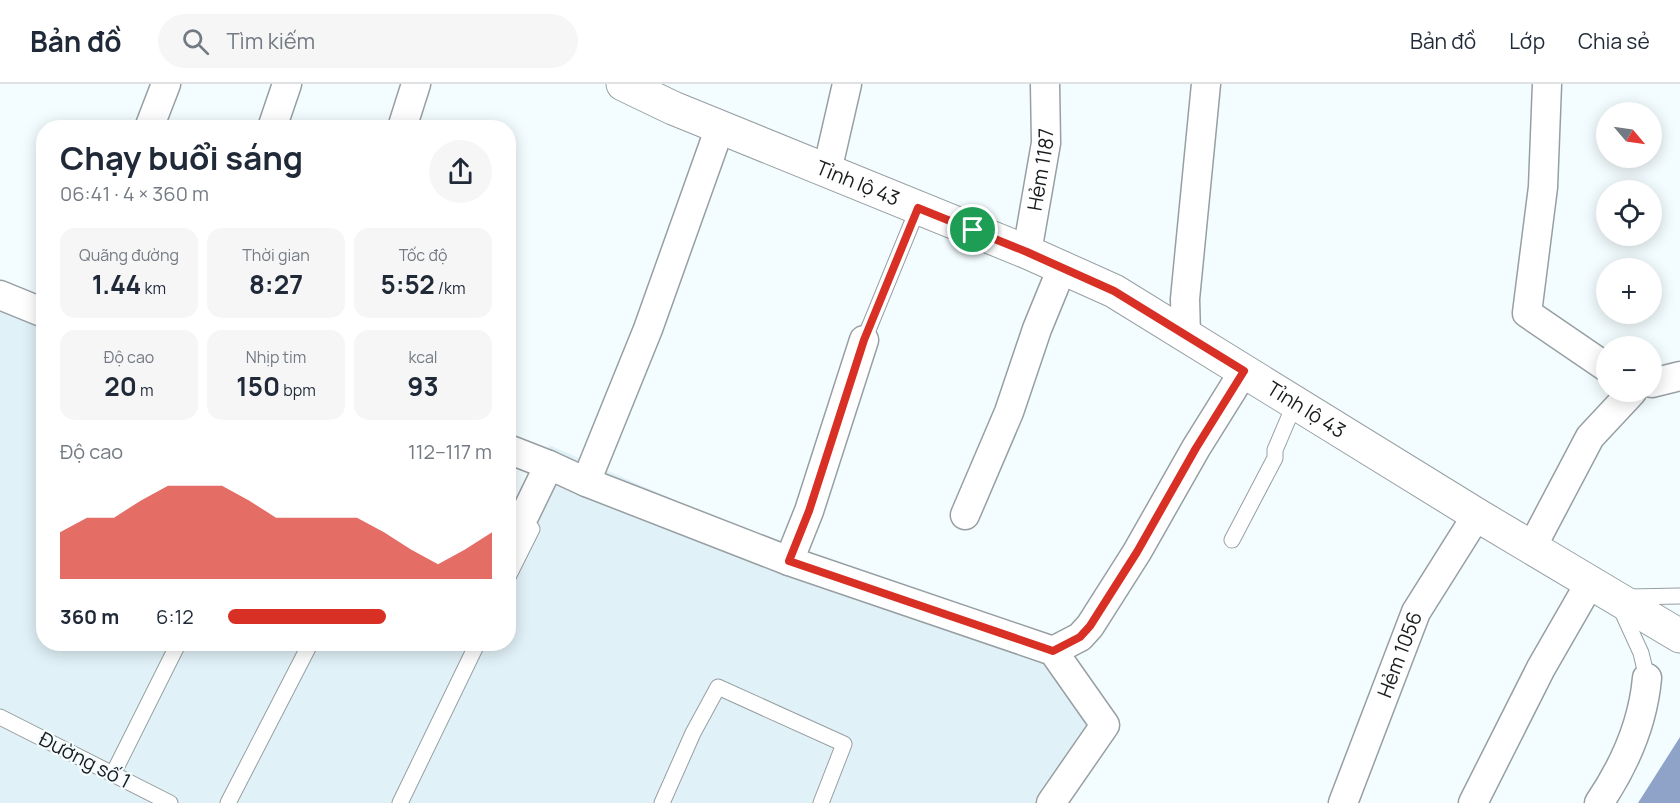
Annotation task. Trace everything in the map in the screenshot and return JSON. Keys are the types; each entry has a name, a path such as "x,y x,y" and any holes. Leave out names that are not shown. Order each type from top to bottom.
{"main road":[{"name":"Tỉnh lộ 43","path":"622,84 673,96 720,127 1027,252 1114,291 1478,515 1680,636"}],"street":[{"path":"152,120 166,84"},
{"path":"276,120 287,84"},
{"path":"405,120 416,84"},
{"path":"827,171 847,84"},
{"name":"Hẻm 1187","path":"1027,252 1046,143 1045,84"},
{"path":"1186,336 1185,299 1206,84"},
{"path":"1547,84 1543,187 1527,313 1596,360"},
{"path":"586,482 648,329 720,127"},
{"path":"965,515 1009,412 1036,329 1062,268"},
{"path":"0,295 36,310"},
{"path":"789,561 809,511 864,340"},
{"path":"1053,651 1080,637 1090,626 1137,552 1196,448 1244,371"},
{"path":"1662,380 1680,376"},
{"path":"1532,547 1590,437 1623,402"},
{"path":"516,454 550,478 586,482 789,561 1053,651 1105,725 1051,803"},
{"path":"516,532 550,478"},
{"name":"Hẻm 1056","path":"1343,803 1416,612 1478,515"},
{"path":"1473,803 1541,668 1603,589"},
{"path":"1599,803 1630,745 1645,703 1647,678"}],"lane":[{"path":"864,340 918,208"},
{"path":"1232,540 1275,458 1275,450 1295,403"},
{"path":"516,558 550,478"},
{"path":"1603,589 1680,596"},
{"path":"1603,589 1631,627 1647,678"},
{"path":"113,774 174,651"},
{"path":"228,803 306,651"},
{"path":"400,803 474,651"},
{"path":"662,803 693,733 718,687 844,744 821,803"},
{"name":"Đường số 1","path":"0,717 170,803"}],"shaded area":[{"path":"0,284 36,297 36,651 516,651 516,537 522,540 549,445 1054,666 1092,730 1040,803 0,803"}],"water":[{"path":"1680,737 1680,803 1638,803"}],"route":[{"path":"918,208 973,230 1114,291 1244,371 1196,448 1137,552 1090,626 1080,637 1053,651 789,561 809,511 864,340 918,208"}]}
